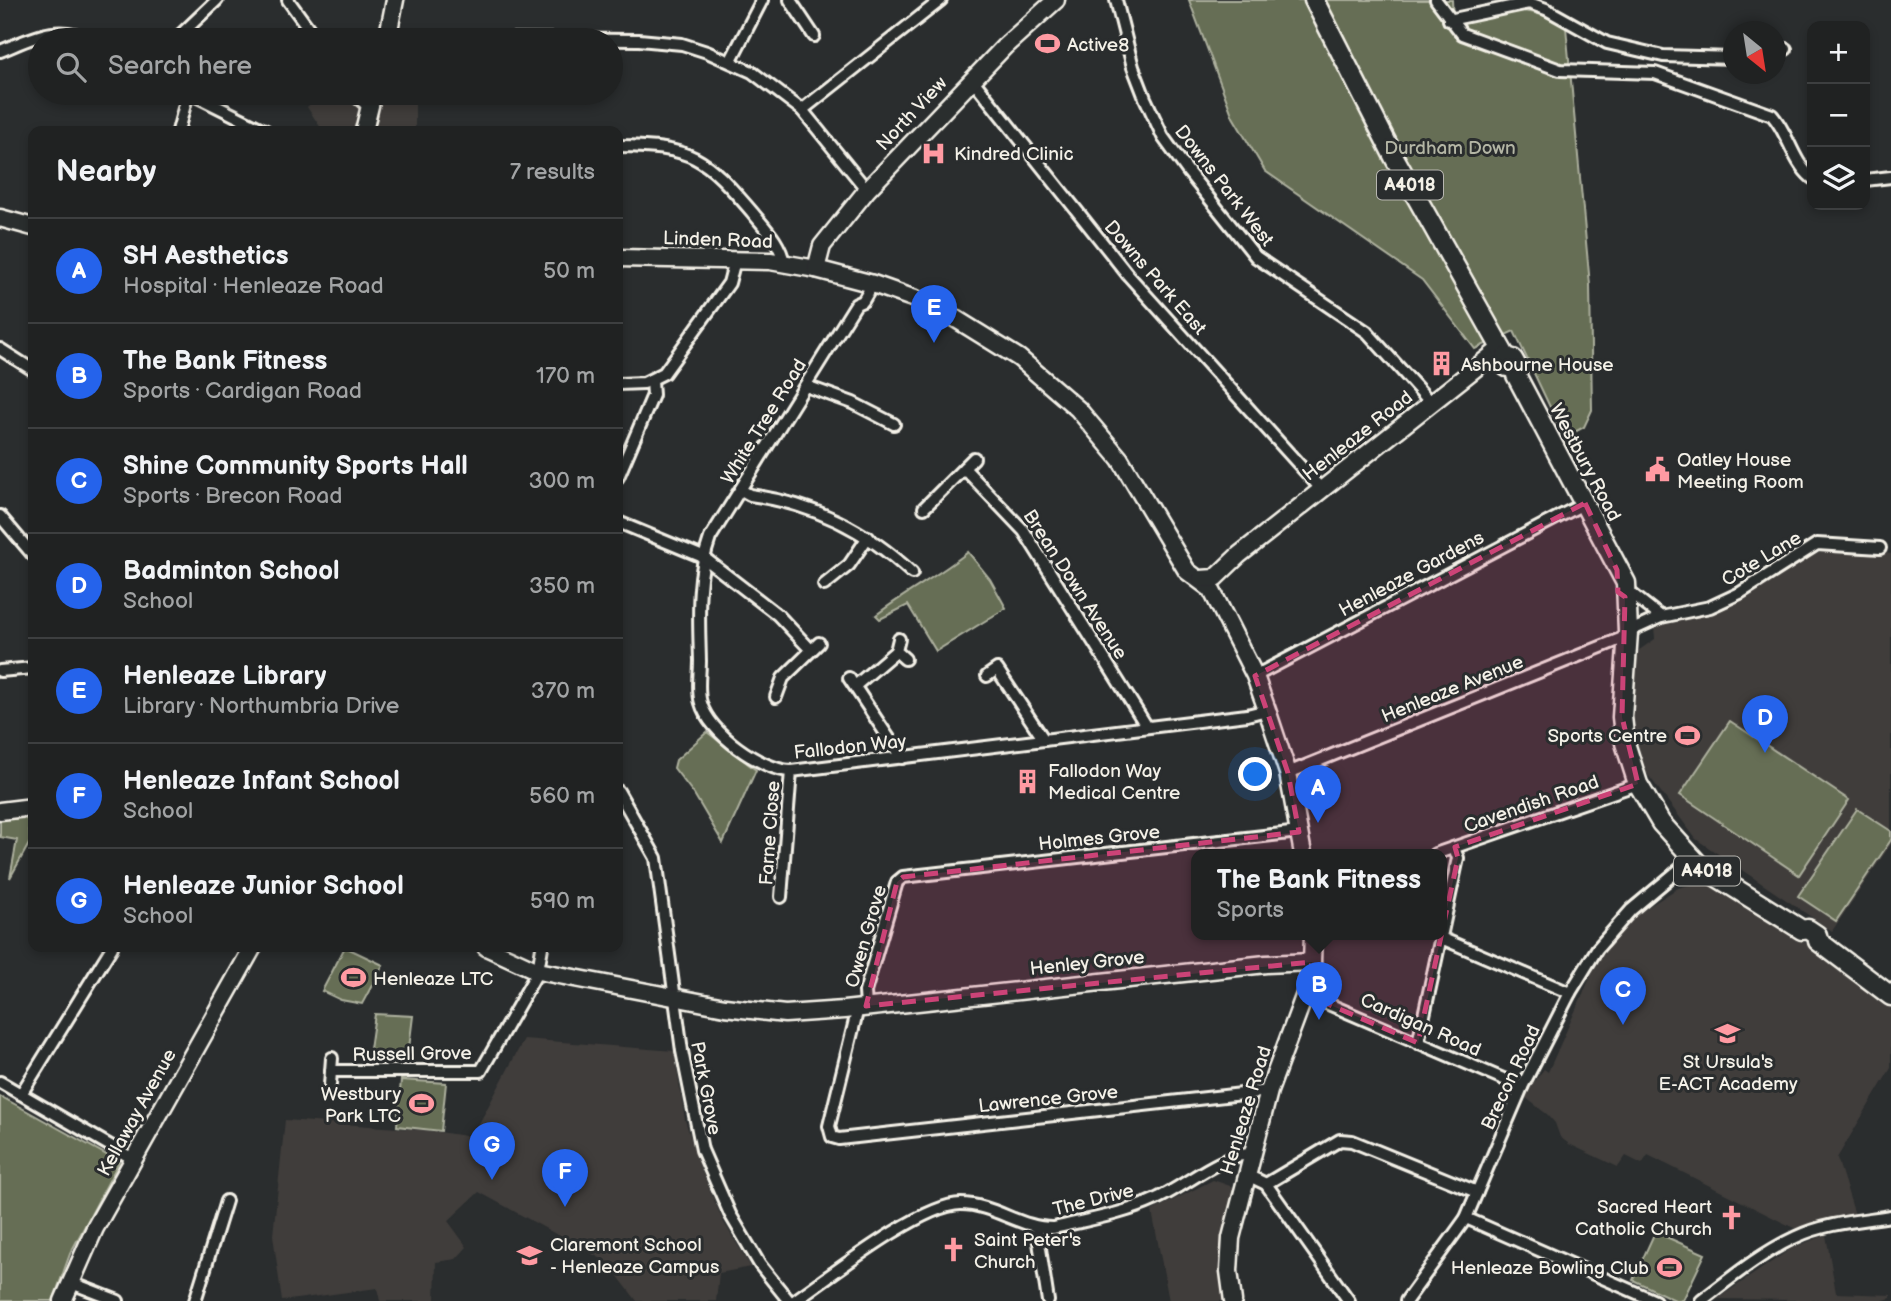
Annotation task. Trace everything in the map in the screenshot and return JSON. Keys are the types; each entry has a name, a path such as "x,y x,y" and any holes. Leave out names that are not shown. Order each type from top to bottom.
{"main road":[{"path":"389,28 395,0"},
{"name":"North View","path":"816,269 822,246 867,190 972,79 1056,0"},
{"name":"Westbury Road","path":"1315,3 1394,157 1504,352 1513,359 1518,368 1516,375 1585,503 1617,570 1614,577 1618,591 1626,594 1628,634 1622,717 1625,743 1638,784 1661,823 1697,863 1802,930 1803,935 1813,942 1818,941 1891,996"},
{"path":"365,126 370,105"},
{"path":"0,218 28,226"},
{"name":"Linden Road","path":"623,258 784,262 865,282 945,311 1019,358 1078,409 1120,459 1188,571 1201,579"},
{"name":"Henleaze Road","path":"1201,579 1215,565 1239,555 1432,403 1504,352"},
{"path":"1201,579 1202,593 1227,625 1255,676 1268,710 1288,773 1302,849"},
{"path":"0,811 28,808"},
{"name":"Henleaze Road","path":"1233,1301 1229,1255 1269,1091 1305,994 1314,940"},
{"name":"Kellaway Avenue","path":"63,1301 69,1282 133,1159 250,952"},
{"name":"Henley Grove","path":"497,952 538,971 725,1007 776,1013 815,1013 1266,964 1312,962"}],"street":[{"path":"188,28 217,0"},
{"path":"288,0 308,28"},
{"path":"731,60 762,0"},
{"path":"790,0 814,36"},
{"path":"802,110 941,0"},
{"name":"Downs Park West","path":"1116,0 1133,67 1145,98 1163,137 1189,173 1256,257 1367,332 1432,403"},
{"path":"1436,0 1462,34 1560,70 1655,73 1772,115 1799,165 1807,173"},
{"path":"1449,20 1529,3 1546,9 1607,43 1662,56 1723,58"},
{"path":"623,40 682,44 731,60 772,85 802,110 867,190"},
{"path":"0,51 28,42"},
{"name":"Downs Park East","path":"972,79 1128,275 1322,490"},
{"path":"179,126 186,105"},
{"path":"213,105 256,126"},
{"path":"623,146 668,148 708,164 772,236 784,262"},
{"path":"1870,179 1891,177"},
{"path":"623,384 652,381 664,373 726,288 734,260"},
{"name":"White Tree Road","path":"703,557 710,538 856,304 863,301 865,282"},
{"path":"0,349 28,367"},
{"path":"623,465 653,395 652,381"},
{"path":"806,386 853,403 894,424"},
{"path":"924,508 974,458"},
{"name":"Brean Down Avenue","path":"964,468 1024,530 1147,727"},
{"path":"741,489 750,495 812,508 868,537 912,573"},
{"name":"Henleaze Gardens","path":"1255,676 1585,503"},
{"path":"0,516 28,549"},
{"path":"623,524 703,557 815,646 778,691 767,679"},
{"path":"840,591 829,583 849,565 868,537"},
{"name":"Cote Lane","path":"1628,634 1661,617 1684,614 1720,603 1755,585 1817,544 1880,548"},
{"path":"897,559 906,550"},
{"name":"Fallodon Way","path":"703,557 699,601 700,701 706,718 717,731 761,764 778,771 902,758 1247,715 1268,710"},
{"path":"1626,594 1661,617"},
{"name":"Henleaze Avenue","path":"1288,773 1628,634"},
{"path":"899,639 901,655 852,682 902,758"},
{"path":"0,671 28,668"},
{"path":"987,676 997,669 1044,740"},
{"name":"Farne Close","path":"781,897 791,771"},
{"name":"Cavendish Road","path":"1447,850 1638,784"},
{"name":"Park Grove","path":"623,800 656,858 682,1051 702,1150 730,1214 760,1265 791,1301"},
{"name":"Holmes Grove","path":"903,877 1299,832"},
{"path":"1447,909 1458,858 1454,848"},
{"name":"Brecon Road","path":"1406,1301 1466,1218 1522,1087 1570,993 1611,929 1631,909 1697,863"},
{"name":"Owen Grove","path":"832,1137 829,1126 865,992 897,882 903,877"},
{"path":"1418,1043 1440,940"},
{"path":"1447,940 1570,993"},
{"path":"21,1094 109,952"},
{"name":"Russell Grove","path":"331,1072 481,1071 538,971 541,952"},
{"name":"Cardigan Road","path":"1305,994 1522,1087"},
{"name":"Russell Grove","path":"330,1085 332,1058"},
{"path":"0,1082 133,1159"},
{"name":"Lawrence Grove","path":"832,1137 839,1139 1269,1091"},
{"path":"1266,1184 1340,1140 1352,1141 1478,1192"},
{"name":"The Drive","path":"791,1301 899,1230 938,1210 959,1204 978,1206 1037,1228 1073,1224 1151,1202 1184,1186 1224,1159 1252,1154"},
{"path":"1247,1175 1266,1184 1349,1301"},
{"path":"195,1301 226,1201"},
{"path":"1701,1301 1748,1265 1797,1236 1843,1223 1891,1216"},
{"path":"1466,1218 1655,1301"},
{"path":"1037,1228 1048,1301"},
{"path":"69,1282 118,1301"}],"highlighted area":[{"path":"1585,503 1617,570 1618,592 1625,597 1622,717 1638,784 1455,847 1458,858 1418,1043 1305,994 1312,962 866,1006 897,882 903,877 1299,832 1288,773 1255,676"}],"shaded area":[{"path":"415,105 415,126 320,126 307,107"},
{"path":"1864,549 1891,554 1891,844 1832,931 1696,839 1643,768 1633,731 1630,683 1635,653 1655,639 1654,626 1661,620 1675,620 1707,611 1803,557 1830,550"},
{"name":"St Ursula's E-ACT Academy","path":"1701,882 1725,891 1891,998 1891,1068 1837,1158 1855,1215 1796,1229 1648,1155 1642,1164 1626,1156 1618,1167 1569,1144 1560,1137 1555,1123 1548,1115 1526,1098 1525,1094 1544,1069 1548,1072 1594,969 1613,938 1637,914 1678,888"},
{"path":"524,1039 674,1051 685,1120 701,1169 723,1221 751,1267 719,1273 716,1301 637,1301 607,1262 479,1192 448,1221 467,1247 456,1259 436,1262 435,1301 380,1301 377,1288 282,1301 273,1235 285,1120 426,1130 472,1137"},
{"path":"1213,1180 1233,1187 1220,1252 1226,1301 1169,1301 1152,1211"},
{"path":"1826,1235 1836,1293 1891,1295 1891,1298 1881,1301 1717,1299 1792,1248"}],"green space":[{"name":"Durdham Down","path":"1189,0 1452,0 1453,21 1498,12 1524,11 1551,19 1566,27 1590,285 1592,410 1584,427 1571,434 1559,426 1514,331 1475,349 1422,280 1265,171 1233,117"},
{"path":"968,552 990,579 1006,608 936,651 908,605 880,619 876,615 945,569"},
{"path":"1730,721 1849,800 1799,875 1680,795"},
{"path":"707,732 756,770 723,843 694,794 674,768 676,760"},
{"path":"1857,809 1891,831 1891,840 1836,921 1798,896"},
{"path":"0,820 28,820 28,846 10,878 17,840 0,837"},
{"name":"Henleaze LTC","path":"342,952 356,952 383,965 362,1004 341,1000 322,991"},
{"name":"Henleaze LTC","path":"375,1014 413,1016 407,1064 368,1063"},
{"name":"Westbury Park LTC","path":"401,1080 446,1083 441,1131 397,1126"},
{"path":"0,1096 119,1162 70,1254 53,1301 0,1301"},
{"name":"Henleaze Bowling Club","path":"1655,1232 1705,1254 1683,1300 1677,1301 1633,1280"}],"place":[{"name":"Active8","path":"1047,44"},
{"name":"Kindred Clinic","path":"934,153"},
{"name":"Henleaze Library","path":"934,343"},
{"name":"Ashbourne House","path":"1441,364"},
{"name":"Oatley House Meeting Room","path":"1657,470"},
{"name":"Sports Centre","path":"1687,735"},
{"name":"Badminton School","path":"1765,753"},
{"name":"Fallodon Way Medical Centre","path":"1028,781"},
{"name":"SH Aesthetics","path":"1318,823"},
{"name":"Henleaze LTC","path":"353,978"},
{"name":"The Bank Fitness","path":"1319,1020"},
{"name":"Shine Community Sports Hall","path":"1623,1025"},
{"name":"St Ursula's E-ACT Academy","path":"1728,1033"},
{"name":"Westbury Park LTC","path":"421,1104"},
{"name":"Henleaze Junior School","path":"492,1180"},
{"name":"Henleaze Infant School","path":"565,1207"},
{"name":"Sacred Heart Catholic Church","path":"1732,1217"},
{"name":"Saint Peter's Church","path":"954,1250"},
{"name":"Claremont School - Henleaze Campus","path":"530,1255"},
{"name":"Henleaze Bowling Club","path":"1669,1267"}]}
